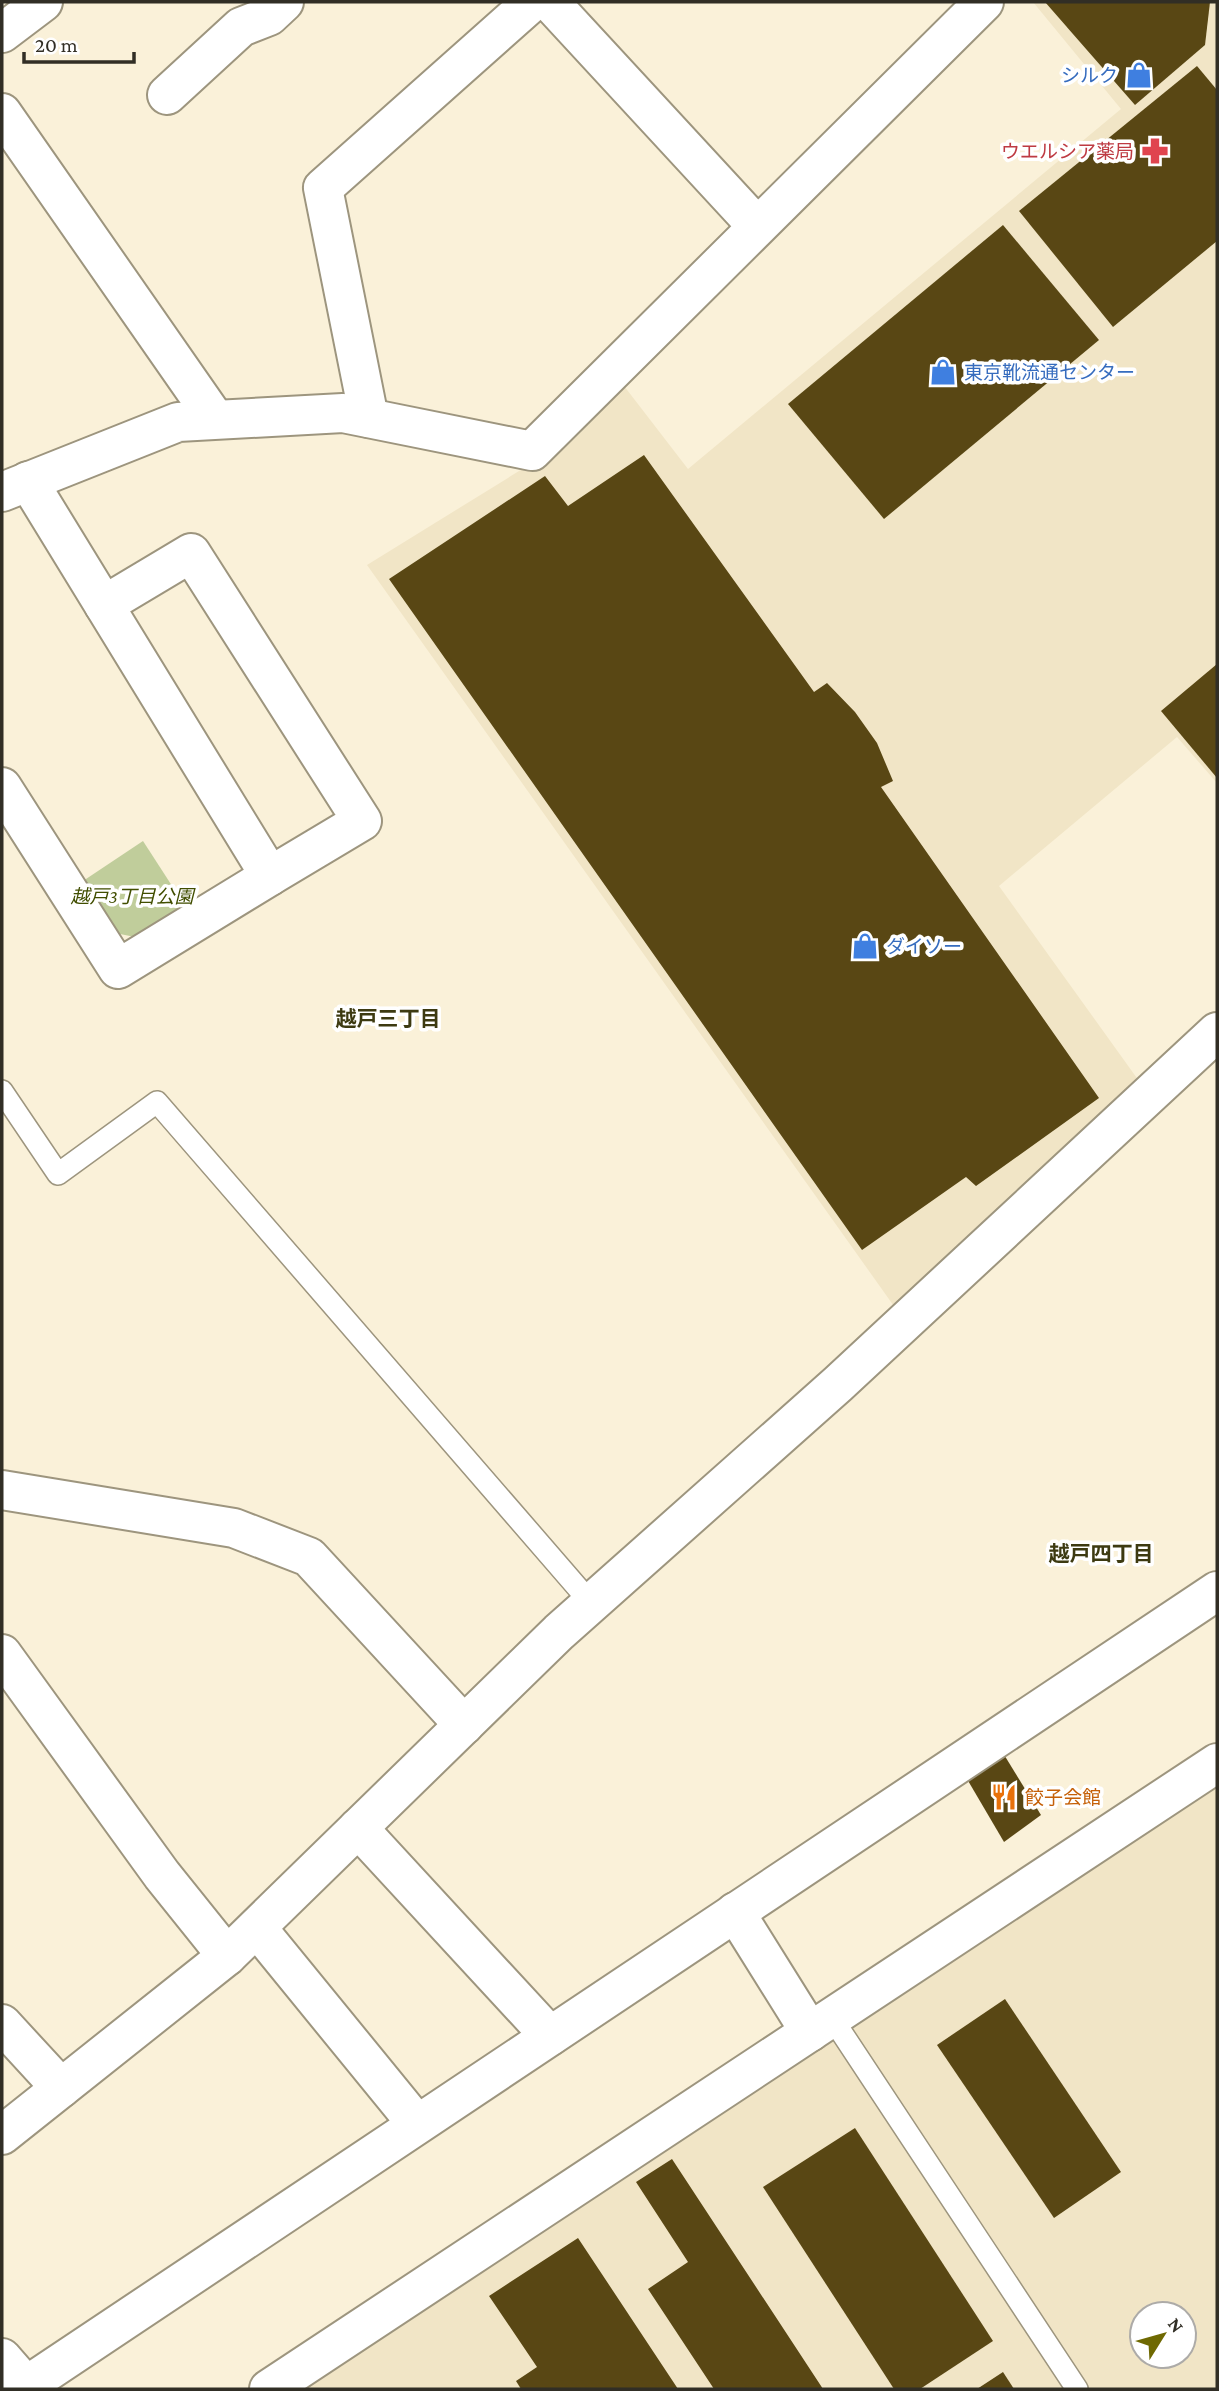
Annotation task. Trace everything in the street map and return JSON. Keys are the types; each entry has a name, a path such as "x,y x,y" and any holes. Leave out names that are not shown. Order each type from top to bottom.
{"street":[{"path":"167,95 240,27 269,16 284,2"},
{"path":"369,418 323,188 532,2"},
{"path":"550,2 756,226"},
{"path":"270,876 104,605 15,487 177,422 215,419 343,413 532,451 984,2"},
{"path":"2,33 37,4"},
{"path":"2,113 215,419"},
{"path":"2,787 118,969 362,821 191,554 104,605"},
{"path":"2,2135 227,1956 590,1604 838,1384 1217,1032"},
{"path":"2,1490 234,1528 309,1557 464,1725"},
{"path":"19,2381 417,2124 1217,1591"},
{"path":"2,1654 162,1875 227,1956"},
{"path":"269,2389 1217,1763"},
{"path":"358,1828 550,2036"},
{"path":"735,1912 821,2025"},
{"path":"257,1927 417,2124"},
{"path":"2,2024 61,2088"}],"lane":[{"path":"2,1091 58,1174 157,1102 590,1604"},
{"path":"821,2025 1077,2389"}],"shaded area":[{"path":"1033,2 1217,3 1217,783 1177,737 999,886 1139,1081 896,1309 367,565 545,455 621,382 688,469 1121,109"},
{"path":"1217,1782 1217,2389 297,2389"}],"green space":[{"name":"越戸3丁目公園","path":"143,841 187,909 140,938 110,932 80,883"}],"building":[{"name":"シルク","path":"1045,2 1210,2 1205,45 1135,105"},
{"name":"ウエルシア薬局","path":"1197,66 1217,90 1217,241 1113,327 1019,211"},
{"name":"東京靴流通センター","path":"1003,225 1099,340 884,519 788,404"},
{"path":"644,455 814,692 827,683 855,712 877,743 893,781 881,787 1099,1098 976,1186 966,1177 862,1250 389,579 545,476 568,506"},
{"path":"1217,664 1217,778 1161,711"},
{"name":"餃子会館","path":"1003,1753 1041,1815 1004,1842 967,1779"},
{"path":"1005,1999 1121,2172 1054,2218 937,2045"},
{"path":"855,2128 993,2341 920,2389 894,2389 763,2187"},
{"path":"672,2159 823,2389 714,2389 648,2289 688,2262 636,2182"},
{"path":"578,2238 678,2389 521,2389 516,2381 537,2367 489,2296"},
{"path":"1003,2372 1014,2389 977,2389"}],"place":[{"name":"シルク","path":"1139,75"},
{"name":"ウエルシア薬局","path":"1155,151"},
{"name":"東京靴流通センター","path":"943,372"},
{"name":"ダイソー","path":"865,946"},
{"name":"餃子会館","path":"1004,1797"}],"district":[{"name":"越戸三丁目","path":"388,1019"},
{"name":"越戸四丁目","path":"1101,1554"}]}
